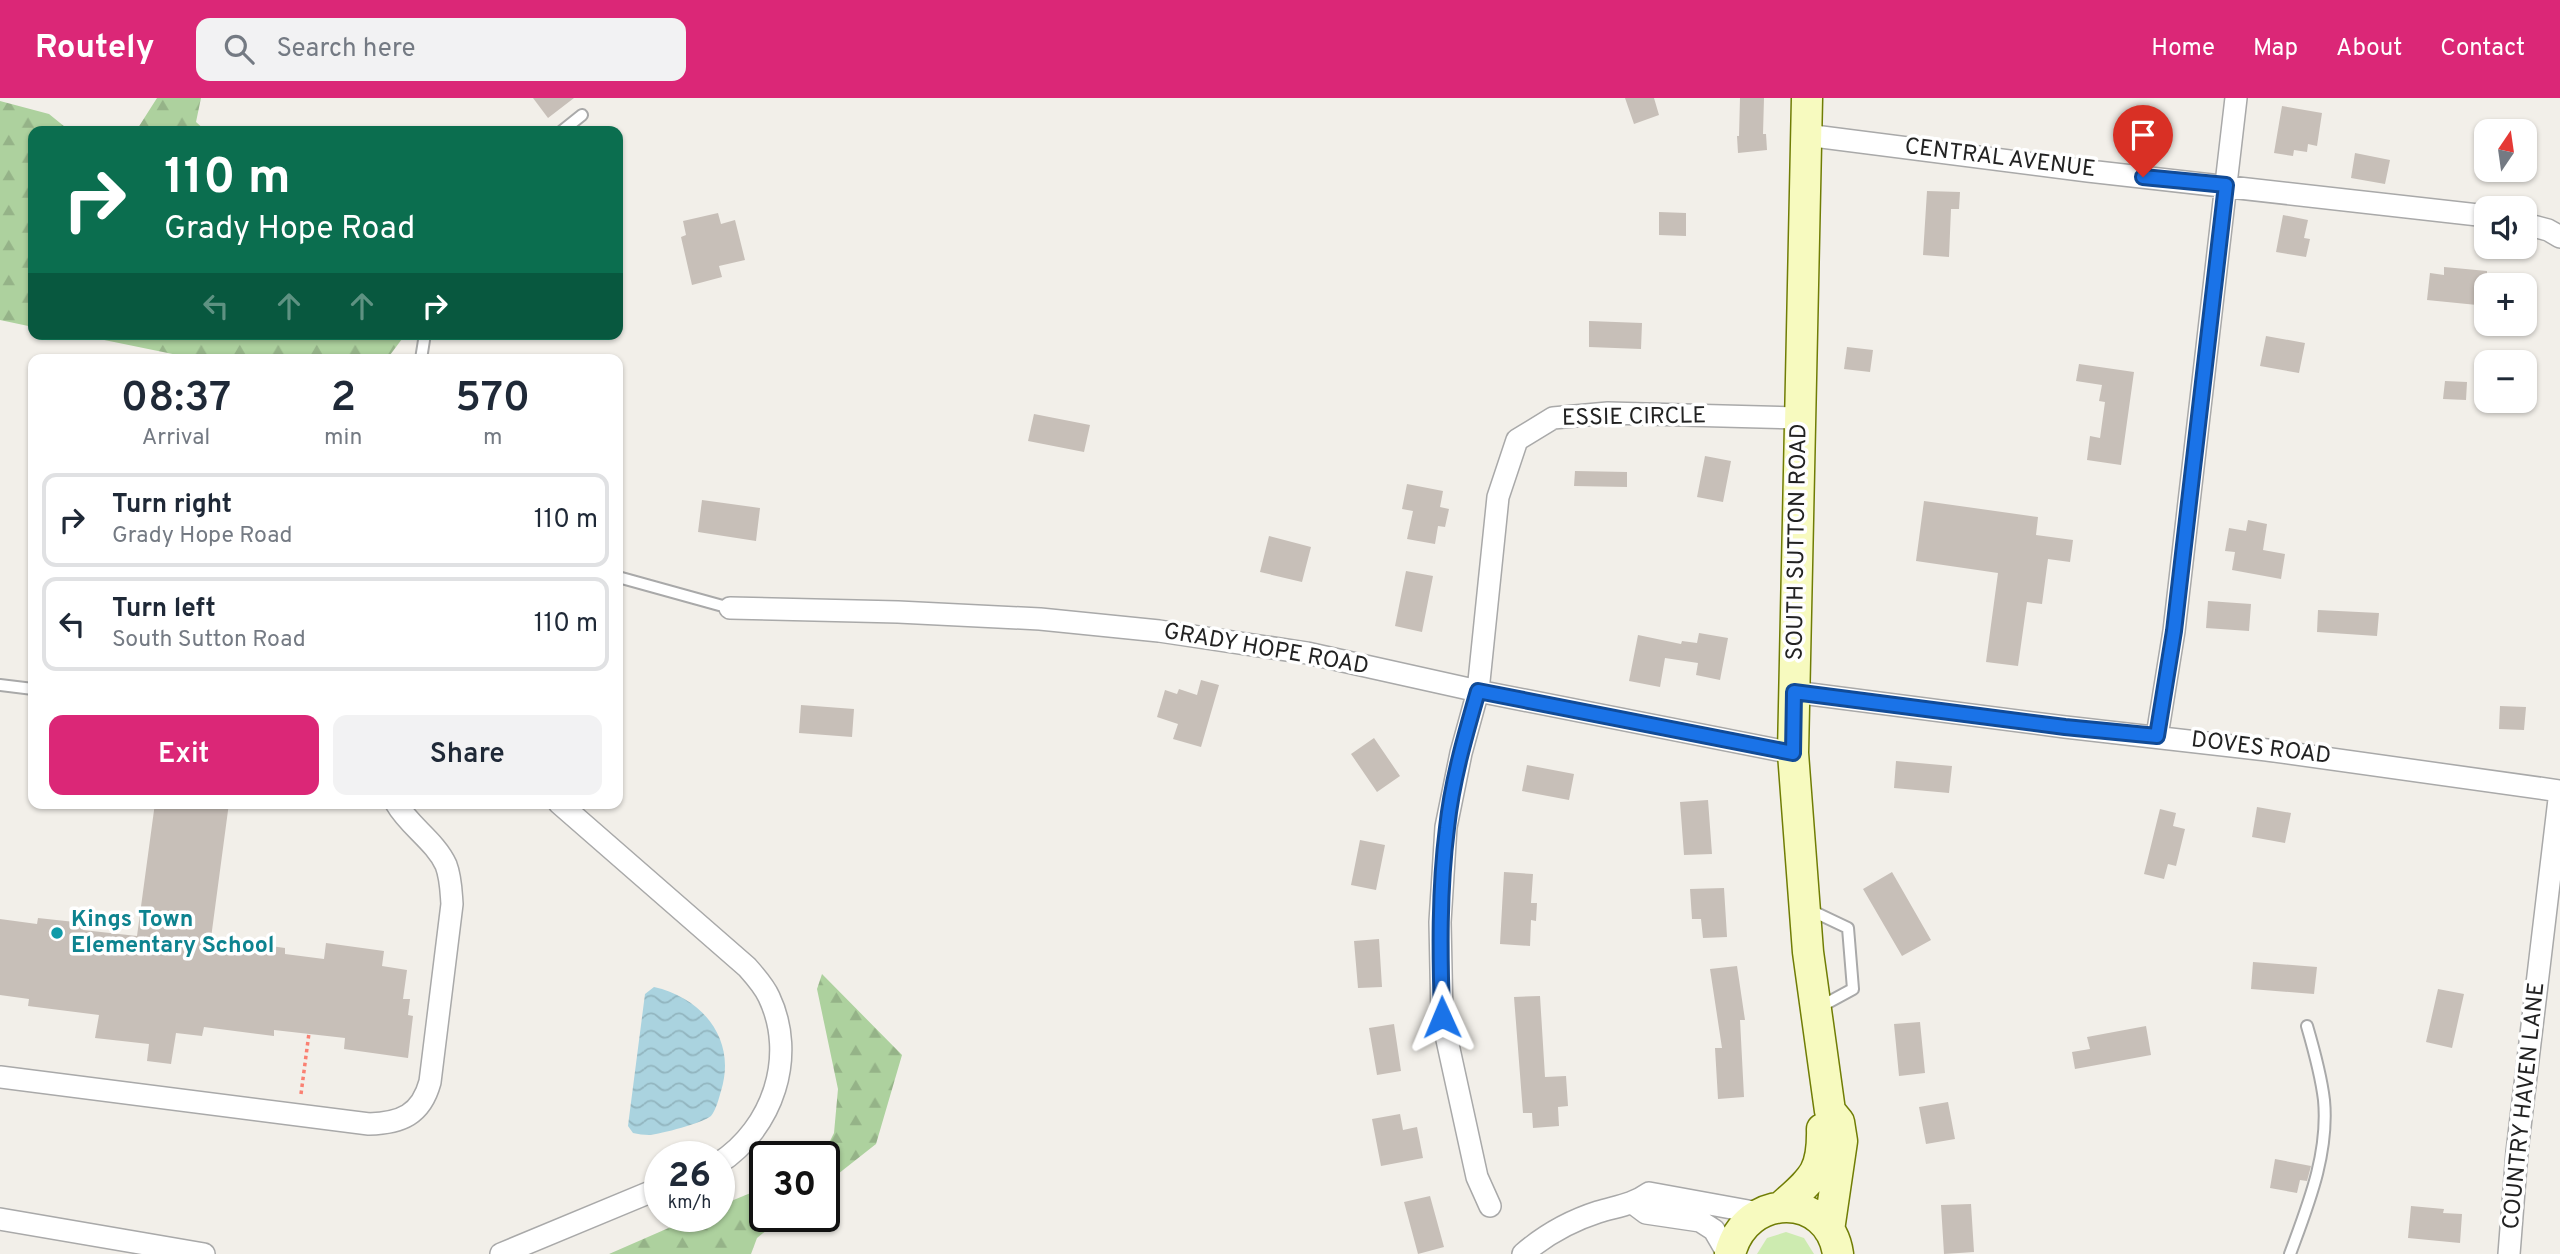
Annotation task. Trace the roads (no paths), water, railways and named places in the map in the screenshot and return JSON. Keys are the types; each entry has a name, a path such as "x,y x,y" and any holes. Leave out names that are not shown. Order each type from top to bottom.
{"main road":[{"name":"SOUTH SUTTON ROAD","path":"1807,98 1793,753 1804,907 1815,1009 1830,1111 1839,1122 1842,1141 1834,1242"},
{"name":"SOUTH SUTTON ROAD","path":"1729,1254 1734,1239 1744,1224 1770,1210 1812,1179 1820,1158 1822,1122 1830,1111"},
{"path":"1770,1210 1800,1209 1816,1217 1834,1242"}],"street":[{"path":"2157,736 2174,631 2236,98"},
{"name":"CENTRAL AVENUE","path":"1806,135 2088,171 2474,214"},
{"path":"2537,227 2560,237"},
{"name":"ESSIE CIRCLE","path":"1490,1206 1477,1177 1442,1017 1440,922 1447,827 1461,752 1478,691 1498,497 1517,440 1553,418 1608,413 1801,418"},
{"name":"GRADY HOPE ROAD","path":"730,608 898,612 1027,619 1159,631 1307,653 1478,691 1793,753"},
{"name":"DOVES ROAD","path":"1794,692 2065,727 2157,736 2560,791"},
{"name":"COUNTRY HAVEN LANE","path":"2509,1254 2516,1152 2560,791"},
{"path":"0,1077 369,1124 401,1120 413,1112 426,1096 430,1082 452,904 451,883 446,865 399,809"},
{"path":"566,809 747,967 769,996 780,1033 781,1052 776,1087 753,1132 735,1151"},
{"path":"1523,1254 1546,1235 1571,1223 1634,1203 1648,1194 1770,1210"},
{"path":"501,1254 644,1195"},
{"path":"1634,1203 1646,1213 1700,1221 1714,1230 1729,1254"},
{"path":"0,1219 204,1254"}],"lane":[{"path":"568,126 582,115"},
{"path":"623,578 730,608"},
{"path":"0,685 28,688"},
{"path":"1804,907 1848,928 1853,989 1815,1009"},
{"path":"2290,1254 2317,1176 2324,1128 2324,1101 2307,1026"}],"water":[{"path":"654,987 687,1001 701,1011 712,1024 720,1039 725,1072 711,1116 681,1128 647,1135 633,1133 628,1126 645,994"}],"place":[{"name":"Kings Town Elementary School","path":"57,933"}]}
